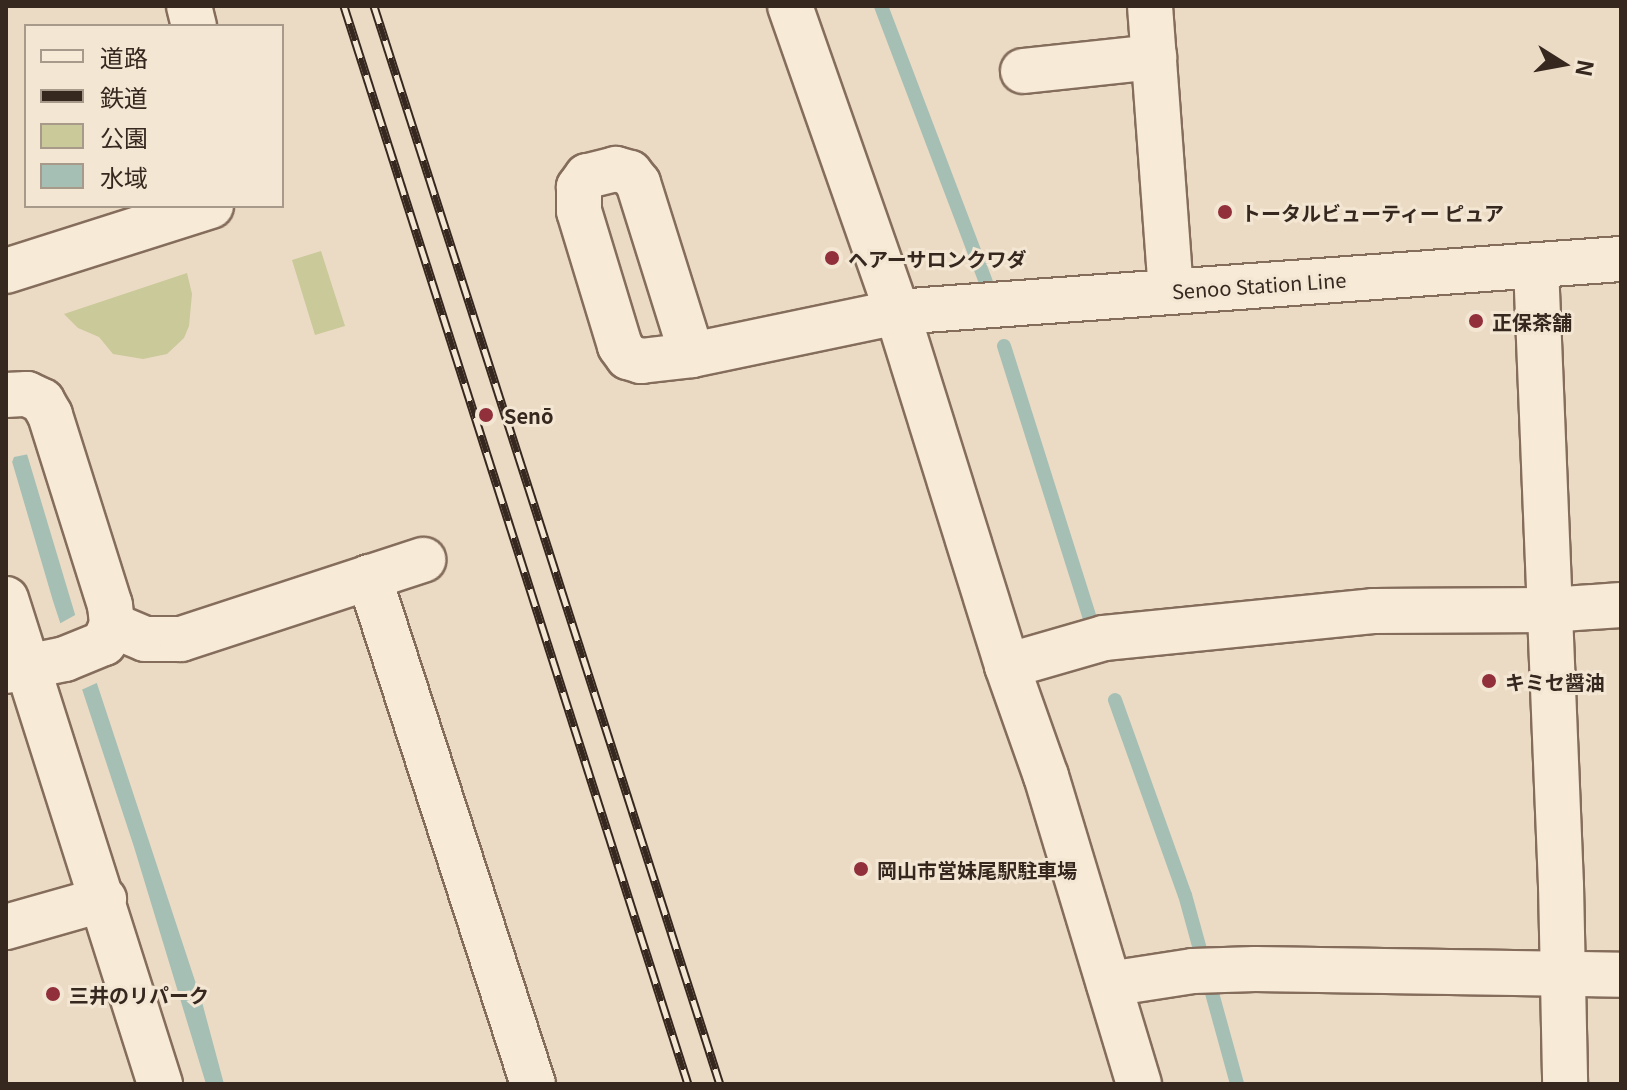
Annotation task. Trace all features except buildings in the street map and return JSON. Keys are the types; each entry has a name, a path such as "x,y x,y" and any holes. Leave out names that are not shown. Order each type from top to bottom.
{"street":[{"path":"790,6 897,312 1007,666 1046,776 1139,1084"},
{"path":"1150,6 1171,291"},
{"path":"1023,71 1154,57"},
{"path":"6,271 205,208"},
{"name":"Senoo Station Line","path":"692,355 897,312 1621,259"},
{"path":"1536,266 1565,1084"},
{"path":"6,395 27,394 42,401 50,415 110,605 112,625 104,643 65,659 17,669"},
{"path":"112,625 145,639 181,639 423,560"},
{"path":"369,577 533,1084"},
{"path":"6,599 17,669 104,899 160,1084"},
{"path":"1007,666 1104,638 1373,611 1549,610 1621,605"},
{"path":"6,927 104,899"},
{"path":"1109,984 1205,971 1621,975"}],"green space":[{"path":"321,251 345,326 315,335 292,260"},
{"path":"187,273 192,294 189,326 184,338 167,354 143,359 113,354 99,337 78,328 64,314"}],"water":[{"path":"6,384 83,641 202,1002 224,1084 206,1084 134,847 53,601 6,441"}],"pier":[{"path":"6,380 29,454 14,457 11,465 6,450"},
{"path":"77,614 101,681 79,691 59,624"}],"waterway":[{"path":"881,6 986,282"},
{"path":"1004,346 1094,631"},
{"path":"1115,700 1185,895 1237,1084"}],"railway":[{"path":"344,6 688,1084"},
{"path":"374,6 720,1084"}],"place":[{"name":"トータルビューティー ピュア","path":"1225,212"},
{"name":"ヘアーサロンクワダ","path":"832,258"},
{"name":"正保茶舗","path":"1476,321"},
{"name":"Senō","path":"486,415"},
{"name":"キミセ醤油","path":"1489,681"},
{"name":"岡山市営妹尾駅駐車場","path":"861,869"},
{"name":"三井のリパーク","path":"53,994"}]}
